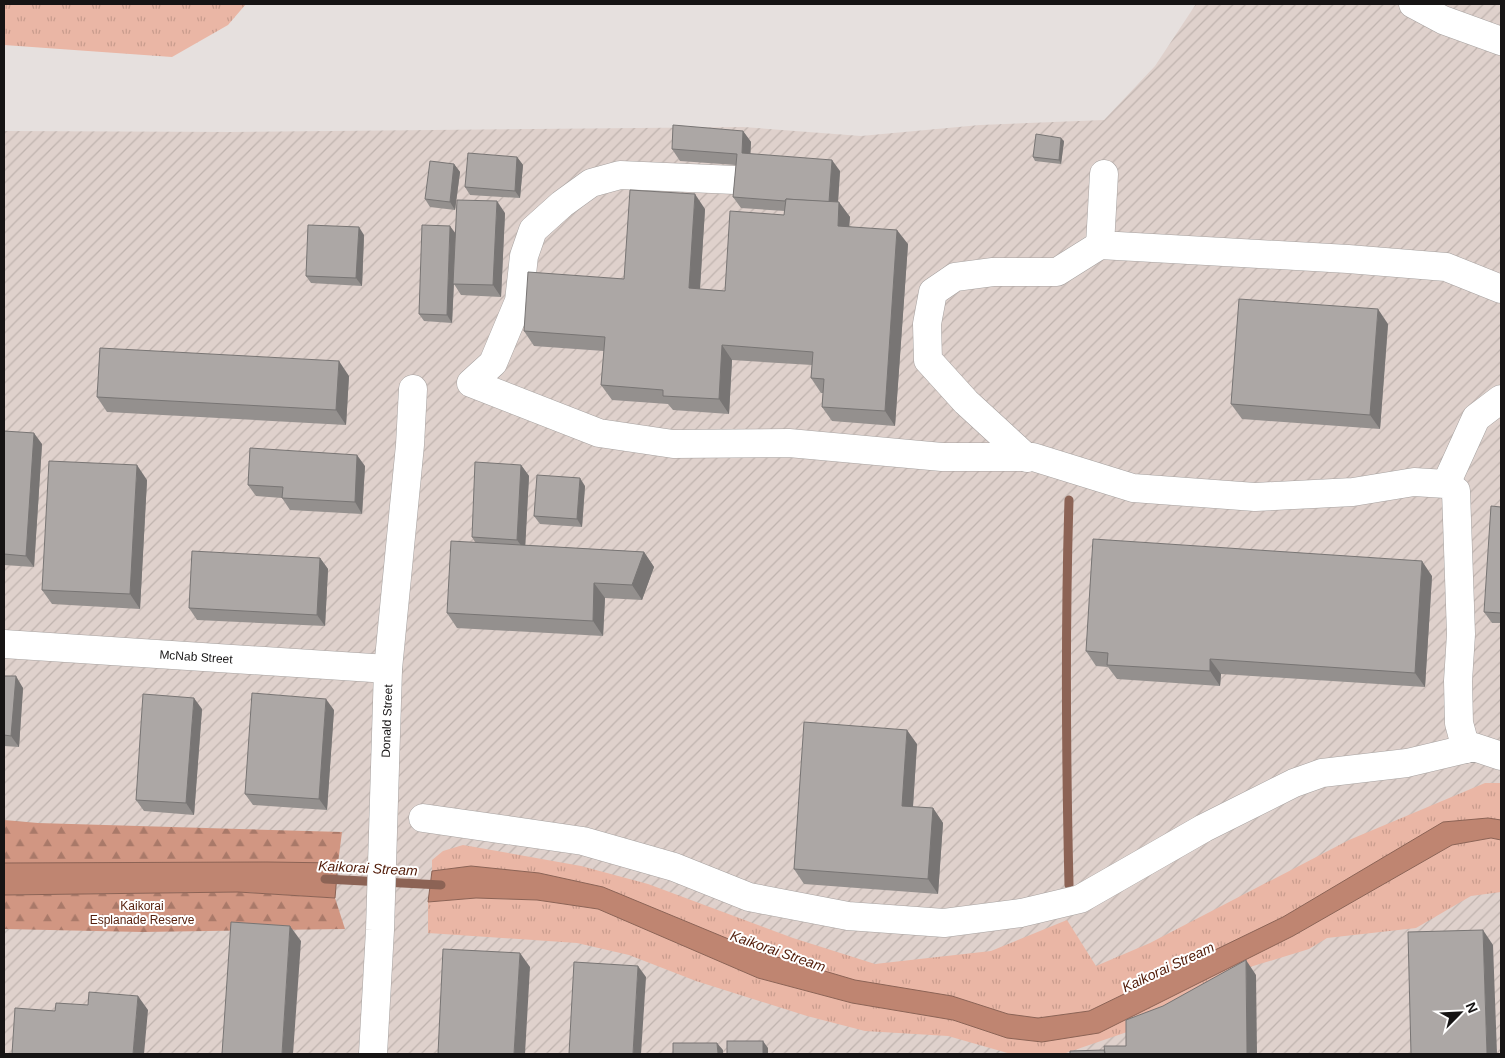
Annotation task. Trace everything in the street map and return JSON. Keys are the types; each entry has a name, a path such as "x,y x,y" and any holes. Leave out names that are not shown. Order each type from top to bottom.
{"street":[{"path":"1413,4 1443,20 1501,41"},
{"path":"1100,245 1104,174"},
{"path":"735,180 620,175 591,182 562,204 533,230 524,256 519,301 493,363 471,383 599,433 673,444 789,442 942,457 1033,457 1133,488 1255,497 1353,492 1414,482 1446,484 1456,491 1461,634 1458,681 1459,724 1466,749"},
{"path":"1027,458 966,402 928,360 927,324 933,292 955,277 993,272 1057,272 1100,245 1348,258 1446,267 1501,289"},
{"name":"Donald Street","path":"372,1054 380,930 388,669 409,454 413,389"},
{"path":"1446,484 1476,418 1501,399"},
{"name":"McNab Street","path":"4,644 388,669"},
{"path":"423,818 583,841 674,867 750,897 848,916 944,923 1021,913 1080,899 1204,828 1294,783 1322,773 1407,763 1474,747 1501,756"}],"shaded area":[{"path":"1196,4 1501,4 1501,1054 4,1054 4,131 231,132 743,127 861,136 980,125 1104,120 1155,66"},
{"path":"1488,818 1501,820 1501,840 1491,838 1452,845 1293,936 1099,1033 1042,1042 1007,1038 953,1020 852,1003 758,978 598,909 537,900 476,898 428,902 432,871 471,866 539,873 603,887 760,952 855,980 952,996 1008,1014 1038,1018 1089,1011 1283,917 1443,822"},
{"path":"4,863 338,863 335,898 238,892 4,895"}],"green space":[{"path":"4,4 246,4 228,25 172,57 4,45"},
{"path":"1485,783 1501,783 1501,820 1488,818 1443,823 1283,917 1089,1011 1038,1018 1008,1014 952,996 854,982 760,952 603,887 539,873 471,866 432,871 432,860 443,851 463,845 581,866 648,884 793,938 875,964 991,951 1067,920 1096,966 1150,943 1349,840"},
{"name":"Kaikorai Esplanade Reserve","path":"4,820 38,823 342,832 338,863 4,863"},
{"path":"1491,838 1501,840 1501,892 1471,896 1416,928 1327,938 1309,949 1250,967 1127,1032 1063,1054 1011,1054 948,1036 865,1031 807,1016 696,981 629,955 577,943 428,933 428,902 476,898 537,900 598,909 758,978 852,1003 953,1020 1007,1038 1042,1042 1293,936 1452,845"},
{"name":"Kaikorai Esplanade Reserve","path":"238,892 335,898 345,929 142,932 4,929 4,895"}],"building":[{"path":"673,125 743,131 742,153 832,160 829,202 733,197 737,154 672,149"},
{"path":"1036,134 1061,138 1059,160 1033,157"},
{"path":"468,153 517,157 515,191 465,187"},
{"path":"430,161 454,164 450,202 425,199"},
{"path":"630,190 695,194 689,288 725,291 730,211 784,215 786,199 839,202 838,226 897,230 885,411 822,407 824,379 811,378 813,352 722,345 719,399 663,396 663,390 601,385 605,337 524,331 528,272 624,279"},
{"path":"457,200 497,201 493,285 453,284"},
{"path":"308,225 359,227 356,278 306,276"},
{"path":"422,225 450,226 447,315 419,314"},
{"path":"1239,299 1378,309 1370,415 1231,404"},
{"path":"100,348 339,361 336,410 97,397"},
{"path":"4,431 34,433 26,556 4,554"},
{"path":"250,448 357,455 355,502 282,498 283,487 248,485"},
{"path":"49,461 137,465 130,594 42,590"},
{"path":"475,462 521,465 517,540 472,537"},
{"path":"537,475 580,478 577,519 534,516"},
{"path":"1491,506 1501,507 1501,613 1484,612"},
{"path":"1093,539 1422,561 1415,673 1210,659 1210,671 1107,665 1108,653 1086,651"},
{"path":"451,541 644,552 632,585 594,583 593,621 447,613"},
{"path":"192,551 320,558 317,615 189,608"},
{"path":"4,676 16,676 11,736 4,735"},
{"path":"252,693 326,699 319,799 245,794"},
{"path":"143,694 194,698 186,803 136,800"},
{"path":"804,722 907,730 902,806 933,808 928,879 794,869"},
{"path":"231,922 290,926 282,1054 222,1054"},
{"path":"1483,930 1487,1054 1411,1054 1408,932"},
{"path":"443,949 520,953 514,1054 438,1054"},
{"path":"1246,960 1247,1054 1105,1054 1104,1046 1126,1046 1126,1020 1163,1006"},
{"path":"574,962 638,966 633,1054 569,1054"},
{"path":"89,992 138,996 133,1054 12,1054 15,1008 55,1011 56,1003 88,1005"},
{"path":"727,1041 763,1041 763,1054 727,1054"},
{"path":"673,1043 717,1043 718,1054 673,1054"},
{"path":"1104,1050 1105,1054 1070,1054 1070,1051"}],"waterway":[{"path":"1069,500 1066,692 1069,885"},
{"name":"Kaikorai Stream","path":"325,879 441,885"}]}
